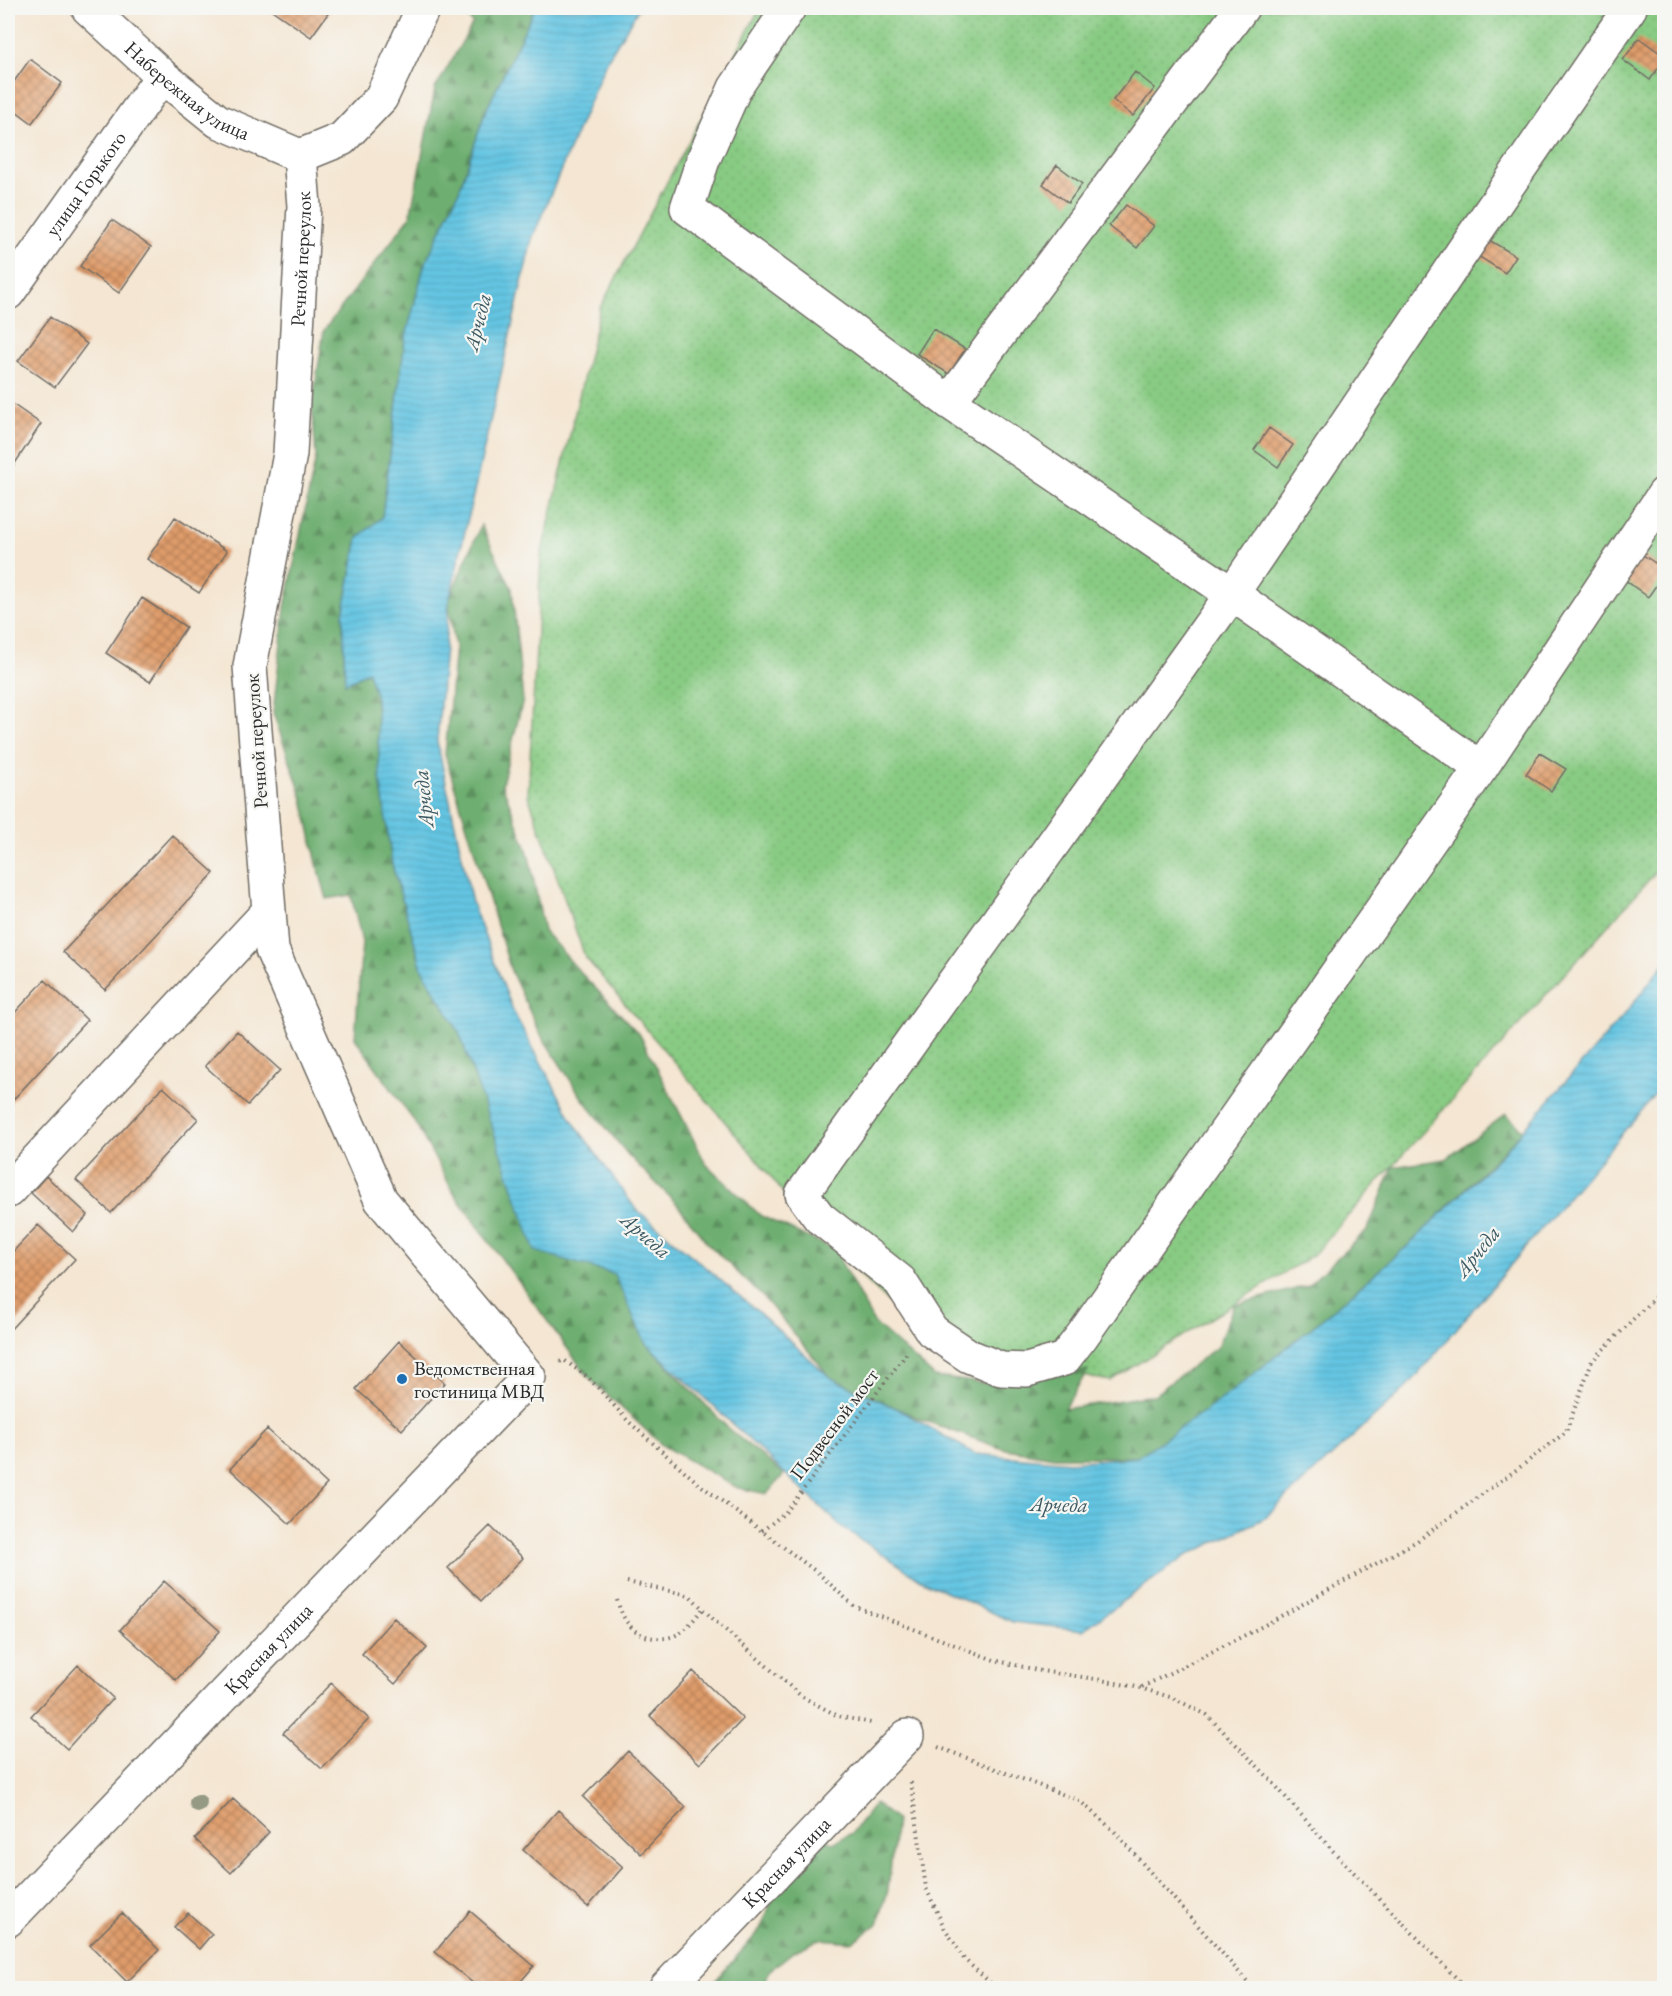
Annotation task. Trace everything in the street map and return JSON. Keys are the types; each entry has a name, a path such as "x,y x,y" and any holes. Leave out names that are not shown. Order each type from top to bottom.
{"street":[{"name":"Набережная улица","path":"88,8 162,76 218,121 300,156"},
{"path":"300,156 342,139 381,98 423,8"},
{"path":"789,8 735,88 703,160 687,208 949,402 1232,594 1481,768"},
{"path":"949,402 1242,8"},
{"path":"1630,8 1232,594 801,1194 819,1217 900,1281 932,1330 969,1356 1001,1369 1027,1370 1064,1359 1481,768 1665,494"},
{"name":"улица Горького","path":"8,293 162,76"},
{"name":"Речной переулок","path":"300,156 304,206 290,454 250,666 272,950 381,1200 529,1377"},
{"path":"8,1191 268,912"},
{"name":"Красная улица","path":"8,1920 529,1377"},
{"name":"Красная улица","path":"666,1989 907,1736"}],"path":[{"path":"1141,1688 1263,1626 1417,1541 1523,1465 1566,1432 1592,1361 1665,1288"},
{"name":"Подвесной мост","path":"762,1531 788,1511 904,1356"},
{"path":"529,1377 564,1360 589,1378 629,1422 699,1484 818,1573 854,1606 994,1660 1041,1671 1096,1678 1141,1688 1173,1698 1207,1715 1268,1777 1333,1851 1466,1989"},
{"path":"627,1582 689,1595 801,1696 838,1716 872,1723 1080,1801 1114,1831 1253,1989"},
{"path":"617,1600 621,1615 633,1631 648,1638 664,1639 680,1633 703,1609"},
{"path":"907,1736 914,1808 926,1888 944,1927 964,1959 996,1989"}],"green space":[{"path":"457,8 535,8 485,113 459,191 424,266 405,340 382,517 358,538 343,615 345,684 368,671 376,698 380,776 392,864 422,969 459,1032 535,1250 614,1274 645,1342 730,1430 784,1474 767,1494 738,1488 663,1446 589,1378 455,1195 414,1121 355,1038 362,942 351,895 327,899 303,799 273,713 285,607 316,457 312,405 324,330 410,217 435,89 473,23"},
{"path":"760,8 1664,8 1664,863 1313,1255 1110,1381 939,1351 807,1223 759,1162 585,957 528,795 541,556 600,308"},
{"path":"481,525 512,589 523,700 502,784 528,852 544,931 640,1035 706,1164 761,1216 834,1249 874,1323 935,1377 991,1384 1088,1370 1064,1409 1154,1395 1217,1347 1234,1305 1307,1286 1368,1229 1393,1167 1446,1159 1506,1114 1523,1131 1412,1242 1320,1321 1218,1402 1137,1457 1054,1457 1000,1448 920,1419 831,1378 763,1297 708,1244 677,1204 629,1156 582,1098 539,1032 511,971 445,755 455,647 448,601"},
{"path":"875,1803 896,1820 888,1890 878,1924 852,1942 820,1939 793,1952 769,1971 762,1988 709,1988 760,1930 792,1851 813,1830 833,1843 852,1833"}],"water":[{"name":"Арчеда","path":"535,8 639,8 606,62 532,239 449,601 437,741 472,903 514,1013 574,1123 635,1208 756,1310 831,1378 898,1409 975,1454 1069,1462 1137,1457 1218,1402 1320,1321 1412,1242 1502,1154 1624,1015 1664,964 1664,1084 1408,1386 1263,1519 1186,1556 1083,1630 1013,1622 923,1581 842,1527 645,1342 614,1274 535,1251 459,1032 422,969 392,864 380,776 376,698 368,671 345,684 343,615 358,538 382,517 405,340 424,266 459,191 485,113"}],"building":[{"path":"269,8 332,8 311,37"},
{"path":"1639,38 1664,56 1664,60 1650,80 1623,60"},
{"path":"30,59 62,83 32,123 8,105 8,90"},
{"path":"1135,72 1155,88 1133,116 1113,100"},
{"path":"1057,165 1082,184 1068,203 1043,184"},
{"path":"1126,205 1154,226 1137,248 1109,226"},
{"path":"112,220 151,247 119,293 80,266"},
{"path":"1489,240 1516,256 1505,273 1478,256"},
{"path":"50,317 87,344 55,387 18,361"},
{"path":"933,329 965,349 949,374 917,354"},
{"path":"8,401 41,424 8,474"},
{"path":"1269,428 1293,445 1278,467 1254,450"},
{"path":"175,517 227,551 199,593 147,559"},
{"path":"1643,555 1664,569 1664,574 1648,597 1625,580"},
{"path":"142,598 186,627 150,682 106,653"},
{"path":"1540,753 1566,769 1551,791 1526,774"},
{"path":"172,835 214,873 105,990 63,952"},
{"path":"45,980 87,1020 8,1105 8,1020"},
{"path":"237,1031 280,1070 248,1105 205,1066"},
{"path":"163,1087 198,1119 111,1213 76,1180"},
{"path":"46,1176 88,1215 73,1232 31,1193"},
{"path":"38,1225 75,1259 8,1332 8,1257"},
{"path":"399,1341 445,1383 402,1430 356,1389"},
{"path":"267,1429 327,1484 290,1524 230,1469"},
{"path":"490,1526 523,1558 481,1601 448,1568"},
{"path":"164,1581 220,1631 176,1680 120,1630"},
{"path":"394,1618 427,1648 395,1684 362,1654"},
{"path":"78,1665 113,1698 67,1749 31,1716"},
{"path":"693,1671 743,1719 700,1764 650,1716"},
{"path":"331,1683 369,1719 322,1769 283,1733"},
{"path":"628,1751 686,1807 641,1854 583,1797"},
{"path":"233,1799 269,1832 231,1873 195,1839"},
{"path":"558,1810 623,1867 588,1907 523,1850"},
{"path":"470,1911 534,1966 515,1988 479,1988 435,1952"},
{"path":"122,1913 159,1950 127,1982 90,1945"},
{"path":"188,1913 212,1934 199,1949 174,1927"}],"place":[{"name":"Ведомственная гостиница МВД","path":"402,1379"}]}
